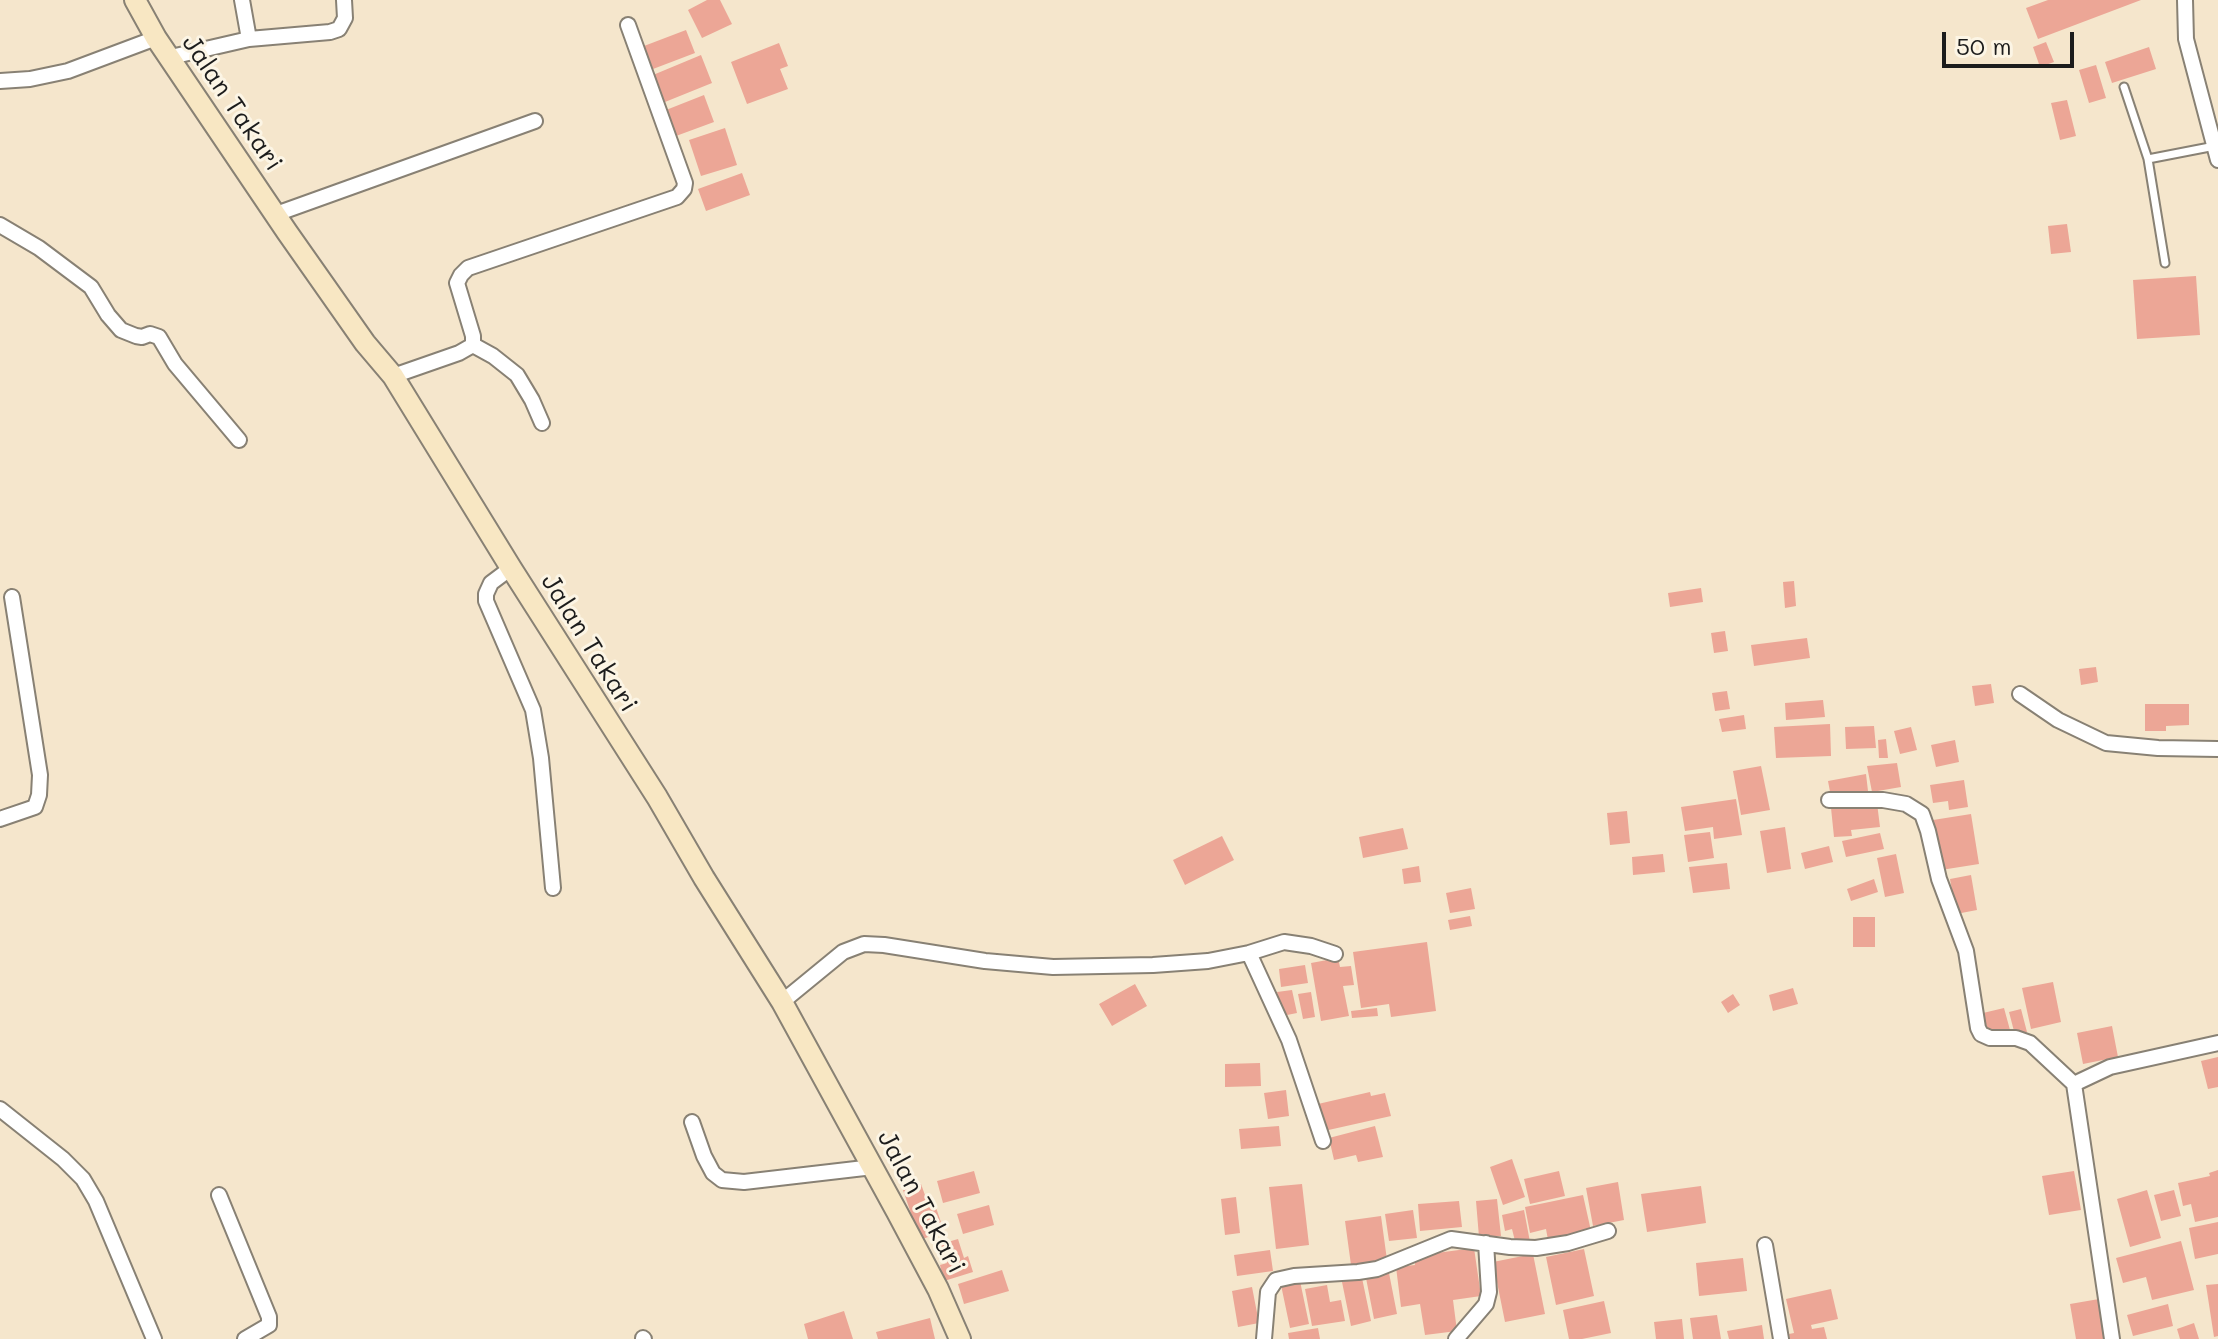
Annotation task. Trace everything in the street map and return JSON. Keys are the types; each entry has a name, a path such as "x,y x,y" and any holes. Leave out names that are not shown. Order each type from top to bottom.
{"street":[{"name":"Jalan Takari","path":"135,0 156,38 276,214 365,343 393,376 657,797 782,1002 938,1289 960,1339"},
{"path":"242,0 249,39"},
{"path":"171,57 249,39 330,32 339,29 345,18 344,0"},
{"path":"2185,0 2186,39 2216,153"},
{"path":"473,345 457,283 468,268 677,197 684,189 685,183 628,25"},
{"path":"0,81 68,71 156,38"},
{"path":"276,214 535,121"},
{"path":"0,225 39,248 91,287 121,330 136,336 150,334 159,337 175,364 239,440"},
{"path":"393,376 459,353 473,345"},
{"path":"473,345 517,375 542,423"},
{"path":"511,568 491,583 486,601 533,710 541,758 553,888"},
{"path":"0,819 35,807 39,795 40,775 12,597"},
{"path":"2020,694 2058,720 2106,743 2218,749"},
{"path":"1829,800 1883,800 1906,804 1922,814 1939,879 1966,951 1981,1034 2030,1043 2074,1084 2112,1339"},
{"path":"782,1002 843,952 864,944 1053,967 1208,961 1284,942 1335,954"},
{"path":"1249,953 1289,1040 1323,1141"},
{"path":"2074,1084 2110,1067 2218,1043"},
{"path":"0,1109 83,1179 96,1201 154,1339"},
{"path":"692,1122 704,1156 713,1173 722,1180 744,1182 873,1167"},
{"path":"219,1195 269,1317 269,1325 245,1339"},
{"path":"1264,1339 1268,1292 1276,1280 1377,1269 1451,1239 1536,1248 1568,1243 1608,1231"},
{"path":"1456,1339 1486,1304 1489,1292 1486,1243"},
{"path":"1765,1245 1781,1339"}],"lane":[{"path":"2124,87 2148,159 2165,263"},
{"path":"2148,159 2216,153"}],"building":[{"path":"707,0 720,0 732,24 702,38 688,10"},
{"path":"2048,0 2141,0 2038,39 2026,8"},
{"path":"686,30 695,53 653,69 644,46"},
{"path":"2046,42 2054,62 2040,67 2033,47"},
{"path":"779,43 788,66 780,69 788,89 747,104 731,62"},
{"path":"2149,47 2156,69 2112,83 2105,62"},
{"path":"701,55 712,83 665,102 653,75"},
{"path":"2096,65 2106,98 2089,103 2079,70"},
{"path":"704,95 714,122 676,136 666,110"},
{"path":"2067,100 2076,136 2060,140 2051,103"},
{"path":"725,128 737,165 701,176 689,140"},
{"path":"742,173 750,195 706,211 698,189"},
{"path":"2067,224 2071,252 2051,254 2048,226"},
{"path":"2196,276 2200,335 2137,339 2133,280"},
{"path":"1794,581 1796,606 1785,608 1783,582"},
{"path":"1701,588 1703,602 1670,607 1668,593"},
{"path":"1725,631 1728,651 1714,653 1711,633"},
{"path":"1807,638 1810,658 1754,666 1751,645"},
{"path":"2096,667 2098,682 2081,685 2079,669"},
{"path":"1991,684 1994,703 1975,706 1972,686"},
{"path":"1727,691 1730,709 1715,711 1712,693"},
{"path":"1823,700 1825,717 1786,720 1785,703"},
{"path":"2145,704 2189,704 2189,725 2166,726 2166,731 2145,731"},
{"path":"1744,715 1746,729 1722,732 1719,719"},
{"path":"1830,724 1831,756 1776,758 1774,727"},
{"path":"1874,726 1876,748 1846,749 1845,727"},
{"path":"1911,727 1917,750 1900,754 1894,731"},
{"path":"1886,739 1888,758 1879,758 1878,740"},
{"path":"1955,740 1959,762 1936,767 1931,745"},
{"path":"1897,763 1901,787 1872,792 1867,766"},
{"path":"1761,766 1770,810 1741,815 1733,771"},
{"path":"1866,774 1868,791 1831,797 1828,781"},
{"path":"1964,780 1968,807 1949,810 1948,801 1933,803 1930,785"},
{"path":"1736,799 1742,835 1714,839 1713,827 1685,831 1681,807"},
{"path":"1877,803 1880,827 1851,830 1852,836 1834,837 1831,808"},
{"path":"1627,811 1630,843 1610,845 1607,813"},
{"path":"1971,814 1979,864 1941,870 1933,820"},
{"path":"1785,827 1791,869 1767,873 1760,831"},
{"path":"1403,828 1408,849 1363,858 1359,837"},
{"path":"1710,832 1714,858 1688,862 1684,835"},
{"path":"1880,833 1884,849 1846,857 1842,841"},
{"path":"1222,836 1234,860 1185,885 1173,860"},
{"path":"1829,846 1833,862 1805,869 1801,853"},
{"path":"1663,854 1665,872 1633,875 1632,857"},
{"path":"1896,854 1904,893 1885,897 1877,858"},
{"path":"1727,863 1730,889 1693,893 1689,867"},
{"path":"1419,866 1421,882 1404,884 1402,869"},
{"path":"1971,875 1977,910 1956,914 1950,879"},
{"path":"1874,879 1878,892 1851,901 1847,889"},
{"path":"1471,888 1475,909 1450,913 1446,893"},
{"path":"1470,916 1472,926 1450,930 1448,920"},
{"path":"1853,917 1875,917 1875,947 1853,947"},
{"path":"1427,942 1436,1011 1391,1017 1389,1004 1361,1008 1353,952"},
{"path":"1338,958 1340,967 1351,966 1354,985 1343,986 1349,1016 1321,1021 1311,963"},
{"path":"1305,965 1308,983 1281,987 1279,969"},
{"path":"2053,982 2061,1022 2031,1029 2022,988"},
{"path":"1135,984 1147,1006 1112,1026 1099,1004"},
{"path":"1793,988 1798,1004 1773,1011 1769,995"},
{"path":"1292,990 1297,1013 1282,1016 1277,992"},
{"path":"1311,992 1315,1017 1303,1019 1298,994"},
{"path":"1733,994 1740,1005 1728,1013 1721,1002"},
{"path":"1377,1008 1378,1016 1352,1018 1351,1011"},
{"path":"2004,1008 2010,1030 1989,1035 1983,1013"},
{"path":"2021,1009 2027,1032 2015,1035 2009,1012"},
{"path":"2112,1026 2118,1057 2083,1064 2077,1033"},
{"path":"2218,1057 2218,1087 2208,1089 2201,1061"},
{"path":"1260,1063 1261,1086 1225,1087 1225,1064"},
{"path":"1286,1090 1289,1116 1268,1119 1264,1093"},
{"path":"1370,1092 1371,1096 1385,1093 1391,1116 1324,1131 1318,1104"},
{"path":"1279,1126 1281,1146 1241,1149 1239,1129"},
{"path":"1375,1126 1383,1157 1358,1162 1356,1155 1334,1160 1329,1138"},
{"path":"1512,1159 1525,1197 1503,1205 1490,1167"},
{"path":"2218,1170 2218,1217 2195,1222 2191,1204 2183,1206 2178,1183 2210,1176 2209,1173"},
{"path":"974,1171 980,1193 943,1203 937,1181"},
{"path":"1559,1171 1565,1196 1530,1204 1524,1179"},
{"path":"2074,1171 2081,1210 2049,1215 2042,1176"},
{"path":"1618,1182 1624,1220 1593,1226 1586,1188"},
{"path":"921,1184 926,1198 932,1196 944,1231 920,1240 903,1190"},
{"path":"1302,1184 1309,1245 1276,1249 1269,1187"},
{"path":"1701,1186 1706,1223 1647,1232 1641,1194"},
{"path":"2147,1190 2161,1238 2130,1247 2117,1199"},
{"path":"2174,1190 2181,1216 2161,1221 2154,1195"},
{"path":"1583,1195 1591,1231 1548,1240 1546,1229 1530,1233 1525,1207"},
{"path":"1236,1197 1240,1233 1225,1235 1221,1199"},
{"path":"1497,1199 1501,1236 1479,1237 1476,1201"},
{"path":"1459,1201 1462,1227 1420,1231 1418,1204"},
{"path":"989,1205 994,1225 963,1234 957,1214"},
{"path":"1413,1210 1417,1238 1389,1241 1385,1214"},
{"path":"1524,1210 1530,1242 1516,1245 1512,1229 1505,1231 1502,1215"},
{"path":"1381,1216 1387,1260 1351,1265 1345,1221"},
{"path":"2218,1222 2218,1254 2195,1259 2189,1228"},
{"path":"958,1239 964,1258 968,1256 973,1272 944,1281 940,1265 947,1263 941,1244"},
{"path":"2181,1241 2194,1290 2152,1300 2146,1277 2123,1283 2116,1258"},
{"path":"1474,1248 1481,1296 1453,1300 1457,1331 1425,1335 1420,1304 1401,1307 1396,1267 1415,1265 1414,1256"},
{"path":"1584,1249 1594,1296 1556,1305 1546,1257"},
{"path":"1270,1250 1273,1271 1237,1276 1234,1255"},
{"path":"1533,1254 1545,1314 1505,1322 1493,1262"},
{"path":"1743,1258 1747,1291 1699,1296 1696,1263"},
{"path":"1002,1270 1009,1291 964,1304 958,1284"},
{"path":"1389,1273 1397,1314 1374,1319 1366,1278"},
{"path":"1362,1278 1371,1321 1351,1326 1342,1282"},
{"path":"1300,1281 1309,1324 1290,1328 1281,1285"},
{"path":"2218,1284 2218,1336 2214,1337 2206,1285"},
{"path":"1327,1285 1330,1302 1341,1300 1345,1321 1312,1326 1305,1289"},
{"path":"1252,1287 1259,1323 1238,1327 1232,1291"},
{"path":"1831,1289 1838,1319 1811,1325 1812,1329 1824,1327 1827,1339 1790,1339 1789,1334 1794,1333 1786,1299"},
{"path":"2099,1299 2106,1339 2076,1339 2070,1304"},
{"path":"1604,1301 1611,1333 1569,1339 1563,1310"},
{"path":"2168,1304 2173,1326 2133,1336 2127,1315"},
{"path":"844,1311 853,1339 808,1339 804,1324"},
{"path":"1717,1315 1721,1339 1693,1339 1690,1318"},
{"path":"930,1318 935,1339 878,1339 876,1332"},
{"path":"1682,1319 1684,1339 1656,1339 1654,1322"},
{"path":"2194,1323 2199,1339 2180,1339 2177,1329"},
{"path":"1762,1325 1764,1339 1729,1339 1727,1331"},
{"path":"1318,1328 1320,1339 1289,1339 1288,1333"}]}
